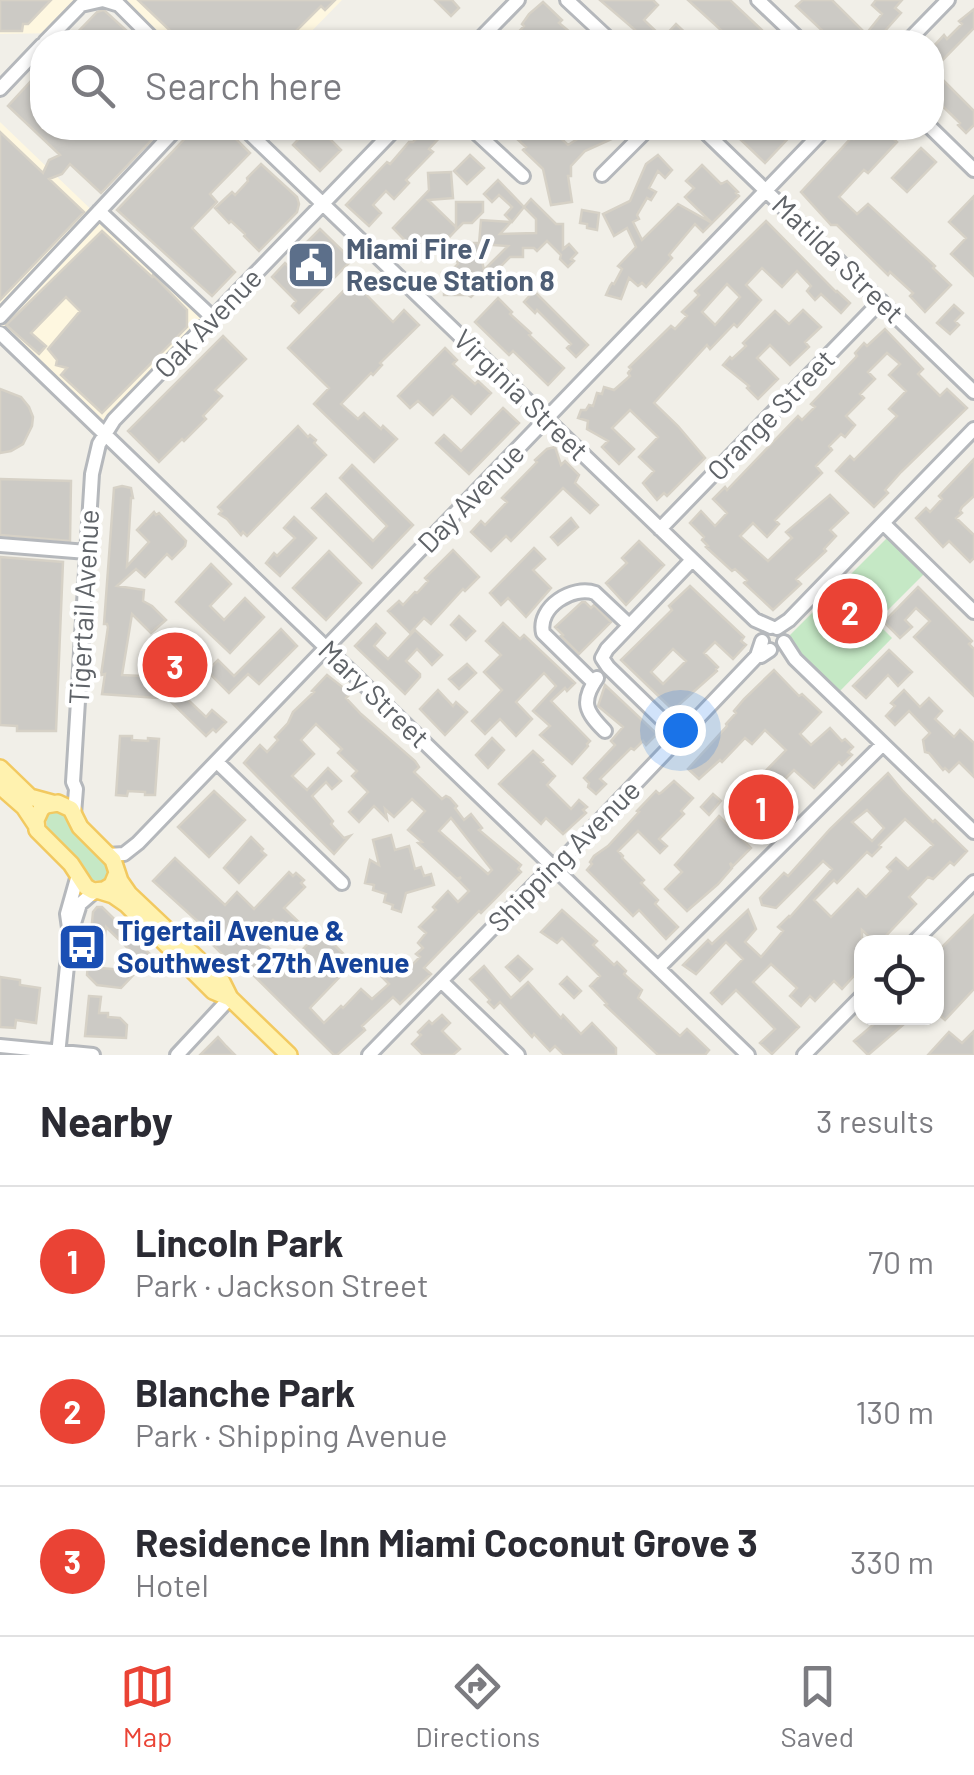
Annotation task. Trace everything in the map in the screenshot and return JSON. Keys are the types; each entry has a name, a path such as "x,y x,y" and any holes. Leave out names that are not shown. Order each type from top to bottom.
{"main road":[{"path":"0,768 30,797 68,806 80,827 116,864 120,881 129,894 222,982 230,998 289,1055"},
{"path":"0,786 24,807 41,835 71,864 86,887 126,904 213,991 230,998"},
{"path":"36,825 41,809 55,803"},
{"path":"97,891 112,885 118,873"}],"street":[{"path":"57,30 83,3 103,0 115,2 144,30"},
{"path":"489,30 518,0"},
{"path":"568,0 599,30"},
{"path":"758,0 789,30"},
{"path":"919,30 948,0"},
{"path":"0,90 30,59"},
{"path":"0,317 167,140"},
{"name":"Virginia Street","path":"256,140 773,639"},
{"name":"Oak Avenue","path":"104,434 384,140"},
{"path":"484,140 522,176"},
{"path":"602,175 637,140"},
{"name":"Matilda Street","path":"714,140 974,392"},
{"name":"Day Avenue","path":"108,855 130,850 217,762 814,140"},
{"path":"943,140 974,170"},
{"path":"99,211 214,318"},
{"name":"Orange Street","path":"660,529 882,302"},
{"name":"Mary Street","path":"0,334 748,1055"},
{"name":"Shipping Avenue","path":"369,1055 974,430"},
{"name":"Tigertail Avenue","path":"74,814 93,463 104,434"},
{"path":"93,463 120,449"},
{"path":"883,523 974,612"},
{"path":"0,546 87,552"},
{"path":"680,736 602,660 603,654 692,560"},
{"path":"594,683 547,637 541,625 547,613 562,598 588,590 630,625"},
{"path":"773,639 974,832"},
{"path":"605,731 588,712 588,698 594,683 608,667"},
{"path":"658,968 883,744"},
{"path":"217,762 342,883"},
{"path":"55,803 74,782"},
{"path":"70,936 67,914 78,876"},
{"path":"921,935 974,882"},
{"path":"59,1053 70,936 80,904 97,891"},
{"path":"440,981 518,1055"},
{"path":"177,1055 230,998"},
{"path":"804,1055 854,1004"},
{"path":"0,1046 93,1055"}],"shaded area":[{"path":"0,0 94,0 65,30 0,34"},
{"path":"124,0 342,0 313,30 156,30"},
{"path":"0,122 204,318 103,422 0,324"}],"green space":[{"path":"887,538 924,574 876,622 892,638 839,692 786,639"},
{"path":"52,811 61,812 74,833 106,865 108,874 102,881 91,880 80,860 47,828 46,817"}],"building":[{"path":"0,0 51,0 28,24 23,24 22,31 0,31"},
{"path":"138,0 335,0 325,10 321,6 297,30 169,30"},
{"path":"435,0 452,0 459,8 451,16"},
{"path":"600,0 653,0 658,5 644,20 655,30 635,30"},
{"path":"688,0 730,0 762,30 721,30"},
{"path":"803,0 832,0 862,30 822,30 796,6"},
{"path":"876,0 902,0 895,8 901,13 886,30 869,30 882,14 872,5"},
{"path":"543,2 567,30 520,30 529,14"},
{"path":"974,9 974,28 944,59 944,35 947,39 962,24 959,21"},
{"path":"103,10 126,30 80,30"},
{"path":"944,81 974,111 974,125 966,133 944,108"},
{"path":"30,82 30,127 8,106"},
{"path":"0,132 43,173 49,160 60,155 44,140 152,140 101,193 70,164 62,174 49,179 84,212 0,300"},
{"path":"184,140 237,140 250,153 210,194 217,202 192,228 235,272 212,296 117,210"},
{"path":"298,140 331,140 341,150 320,171 293,145"},
{"path":"437,140 429,149 433,152 394,199 386,191 373,205 381,213 369,226 346,205 387,162 390,164 413,142"},
{"path":"518,140 563,140 568,145 576,140 610,140 585,151 571,166 568,176 572,202 551,205 543,169 523,150 526,147"},
{"path":"741,140 787,140 765,163"},
{"path":"849,140 895,140 868,173 864,170 839,197 857,214 868,204 951,285 925,312 910,296 913,293 890,272 888,275 837,225 831,225 801,192"},
{"path":"921,148 936,162 907,192 892,178"},
{"path":"470,155 484,168 467,184 454,171"},
{"path":"658,155 672,170 665,178 658,171 649,188 656,192 651,200 647,198 637,215 639,219 633,222 642,240 678,204 712,223 703,232 695,224 646,287 629,278 621,299 606,295 622,269 618,266 636,247 627,228 614,236 603,214 630,201 646,164"},
{"path":"261,164 297,197 299,204 297,212 259,251 215,208 232,192 235,195"},
{"path":"702,165 721,184 727,181 739,196 712,223 685,197 694,188 686,181"},
{"path":"451,172 453,198 428,200 456,230 426,262 393,228 429,190 428,173"},
{"path":"498,180 524,207 512,222 505,215 512,207 499,195 492,202 484,194"},
{"path":"974,196 974,276 951,254 966,238 949,222"},
{"path":"531,199 556,224 563,224 563,249 569,244 577,253 571,259 574,261 568,267 547,241 537,251 523,248 523,257 510,257 487,281 489,289 471,297 444,295 438,278 458,264 456,257 464,254 463,248 469,243 478,243 484,270 508,246 479,244 481,220 511,222 500,234 536,233 536,219 524,207"},
{"path":"456,202 483,202 483,212 472,223 463,223 456,230"},
{"path":"582,210 599,213 597,230 580,223"},
{"path":"766,221 850,303 841,313 821,294 815,300 807,291 811,286 797,271 782,287 762,268 746,285 761,300 737,327 734,324 710,349 707,345 654,403 705,458 667,496 664,493 657,500 643,483 654,471 639,457 658,437 630,410 612,428 634,449 619,464 602,447 608,441 587,429 588,421 578,418 581,410 593,406 597,393 602,394 604,387 614,390 630,376 629,367 671,326 675,329 687,316 682,312 699,295 695,291","holes":["727,284 740,297 715,325 702,312"]},
{"path":"320,229 352,260 299,313 292,306 296,301 272,277 308,246 306,243"},
{"path":"102,231 187,310 187,327 102,413 61,375 67,368 56,365 57,360 48,349 80,311 66,297 31,333 46,346 39,354 6,325"},
{"path":"353,281 393,322 404,310 419,325 341,404 358,419 364,413 397,439 374,462 314,404 329,388 288,348"},
{"path":"534,291 588,345 576,357 567,348 571,344 524,302"},
{"path":"498,298 564,368 548,385 475,322"},
{"path":"954,305 963,313 950,334 937,323"},
{"path":"803,310 821,327 805,342 809,347 790,365 770,345 757,358 778,379 758,399 749,386 723,365 746,346 743,343 775,311 789,324"},
{"path":"885,329 923,369 918,374 940,396 947,389 967,408 901,472 874,507 836,471 850,456 854,460 897,416 889,409 906,391 889,375 900,364 887,353 868,372 875,379 860,394 864,398 846,416 855,425 845,437 841,434 829,446 832,450 816,466 822,473 775,520 779,524 767,537 753,523 740,536 768,561 792,538 786,532 830,495 848,513 830,530 836,536 826,551 796,579 801,584 773,610 744,583 747,580 706,547 704,537 690,523 701,511 715,526 727,513 713,499 725,487 727,490 798,416 802,420 815,407 811,404 857,356 855,353 864,343 867,346"},
{"path":"223,336 246,359 215,390 222,396 203,416 206,419 159,462 128,431"},
{"path":"445,348 457,360 453,364 491,393 471,414 452,396 433,415 418,401 410,408 398,396"},
{"path":"0,389 21,397 33,417 23,444 0,453"},
{"path":"503,408 519,423 469,474 436,443 444,435 461,451"},
{"path":"298,426 316,440 314,443 326,455 247,536 243,532 241,535 219,514 222,511 218,507"},
{"path":"555,447 561,465 565,461 579,475 575,483 598,505 590,513 563,488 511,541 506,536 491,551 471,532 481,521 485,525 507,502 502,498 535,460"},
{"path":"974,459 974,496 956,518 974,535 974,558 970,562 949,541 943,547 916,518 926,508 930,512 942,499 939,496"},
{"path":"352,465 413,525 372,568 312,508 326,494 373,541 387,526 340,478"},
{"path":"0,479 71,481 70,541 0,535"},
{"path":"114,488 131,488 133,498 127,566 149,542 137,530 154,512 186,541 172,559 167,554 145,577 136,569 117,586 144,590 143,601 166,620 151,633 132,614 122,675 142,676 145,658 165,661 187,639 200,653 169,686 206,717 212,710 226,722 206,736 162,693 158,698 102,694"},
{"path":"294,517 316,538 280,576 266,563 295,538 284,528"},
{"path":"571,518 578,527 558,545 551,537"},
{"path":"639,541 664,565 626,605 606,583 627,563 622,558"},
{"path":"534,548 545,559 533,570 551,588 526,617 508,598 501,605 490,593"},
{"path":"453,550 479,577 431,624 424,618 410,633 388,611 417,593 428,581 425,578"},
{"path":"329,551 361,583 326,620 293,588"},
{"path":"0,557 63,562 56,731 17,731 17,726 0,725"},
{"path":"211,564 231,584 210,606 224,620 245,598 264,617 230,653 176,602"},
{"path":"690,586 744,637 741,641 746,645 733,659 715,642 704,653 718,667 717,671 673,710 621,660 672,610 669,606","holes":["673,649 686,661 663,684 651,672"]},
{"path":"918,587 972,641 969,644 974,649 974,696 914,637 930,621 916,608 905,620 912,627 900,638 884,622"},
{"path":"582,602 591,608 594,605 611,622 579,654 555,627"},
{"path":"459,616 475,631 466,640 451,625"},
{"path":"503,623 520,639 524,635 575,683 551,701 590,741 572,764 540,735 550,726 533,711 556,686 544,673 516,702 532,719 516,736 500,719 485,734 472,721 502,690 484,672 501,655 486,641"},
{"path":"376,624 385,633 374,646 388,659 415,630 442,655 432,665 417,649 406,661 420,677 405,694 355,646"},
{"path":"281,629 297,646 259,684 248,674 229,693 207,671 218,660 234,676"},
{"path":"889,650 912,672 898,686 888,675 866,698 853,686"},
{"path":"467,664 476,673 459,689 449,679"},
{"path":"774,670 821,712 800,734 811,745 830,728 853,747 848,752 852,755 842,765 839,762 814,788 794,770 774,790 769,798 788,815 781,823 747,790 786,750 765,730 752,744 745,738 699,779 688,769 727,726 744,699"},
{"path":"327,675 345,689 349,695 346,698 361,714 415,761 419,767 414,772 442,799 450,798 464,820 471,814 482,828 479,830 521,865 521,872 424,968 431,974 400,1004 393,997 337,1055 236,958 231,963 199,931 204,927 153,881 175,858 225,905 237,892 254,909 289,872 293,876 296,873 305,887 284,908 302,925 291,937 273,920 257,936 287,966 320,931 353,963 310,1008 324,1023 361,989 372,999 389,984 375,970 384,960 401,976 420,957 416,954 423,948 418,943 426,933 419,927 436,910 433,907 448,891 458,902 469,891 458,880 461,877 457,879 408,830 425,811 412,799 394,817 385,809 387,819 374,806 359,822 349,812 368,792 352,776 357,771 338,753 342,749 316,724 301,740 314,754 292,776 307,790 328,768 341,781 332,789 326,782 312,796 344,838 350,836 334,854 244,763 260,745 267,752","holes":["451,818 492,870 488,874 439,831"]},
{"path":"605,685 657,734 646,745 643,741 634,750 631,748 600,779 606,784 596,794 584,778 615,745 611,741 623,727 598,706"},
{"path":"438,690 453,706 456,702 467,712 445,735 420,709"},
{"path":"904,690 920,707 929,698 942,711 935,719 954,737 960,730 974,743 974,777 959,762 949,772 943,770 925,752 923,740 930,733 909,711 895,725 886,716 895,706 891,703"},
{"path":"120,736 132,736 132,740 159,739 155,795 128,791 127,796 116,795"},
{"path":"492,738 504,750 488,768 476,755"},
{"path":"533,751 555,776 547,785 571,809 579,800 587,807 583,810 586,813 563,834 546,818 541,824 499,784"},
{"path":"888,773 933,822 967,851 933,879 928,877 909,897 916,904 887,935 867,935 862,930 862,935 854,935 854,976 842,989 834,981 815,1001 810,996 801,1006 790,996 797,988 771,964 753,982 799,1027 772,1054 760,1043 775,1029 736,990 722,1004 711,993 743,959 726,942 696,974 683,965 748,910 756,929 745,942 761,957 783,931 778,927 832,869 823,861 776,908 762,905 760,898 784,873 788,876","holes":["867,810 884,828 872,841 852,822","905,819 933,845 908,869 896,858 887,867 891,871 866,897 858,889 831,917 814,900 867,852 872,856"]},
{"path":"674,781 693,798 681,811 684,814 659,839 667,846 660,853 638,831 618,851 658,900 655,904 678,927 666,939 639,910 633,916 587,870 594,856 608,846 656,791 659,794"},
{"path":"214,791 245,820 209,857 178,827"},
{"path":"713,794 721,801 709,815 701,807"},
{"path":"719,816 751,848 733,866 730,863 732,868 718,884 687,911 665,889 682,872 675,865"},
{"path":"391,835 395,850 409,846 415,869 421,867 424,876 431,874 434,885 406,893 401,912 384,902 386,894 365,883 370,860 379,865 373,840"},
{"path":"251,837 266,855 239,883 224,868"},
{"path":"102,907 151,955 152,960 121,988 97,985 87,975 93,912","holes":["106,927 136,956 123,970 101,968"]},
{"path":"562,910 597,941 593,945 626,971 624,974 642,990 638,998 680,1036 687,1029 709,1050 705,1055 658,1055 605,1005 590,986 600,976 562,938 557,943 541,932"},
{"path":"974,915 974,989 945,1020 944,1019 944,945"},
{"path":"518,956 532,969 520,981 506,967"},
{"path":"484,966 511,998 528,982 581,1034 592,1023 616,1048 616,1055 564,1055 555,1046 550,1051 500,1002 494,1008 470,979"},
{"path":"0,977 40,988 36,1023 16,1020 15,1028 0,1027"},
{"path":"567,977 581,991 574,998 560,984"},
{"path":"89,996 101,997 99,1013 120,1018 127,1025 126,1038 85,1036"},
{"path":"442,1015 450,1023 442,1031 460,1049 453,1055 423,1055 412,1044 429,1021 432,1024"},
{"path":"873,1025 903,1025 868,1055 854,1041"},
{"path":"974,1031 974,1055 928,1055 949,1032 962,1043"},
{"path":"218,1037 235,1055 200,1055"}],"place":[{"name":"Miami Fire / Rescue Station 8","path":"311,265"},
{"name":"Blanche Park","path":"850,611"},
{"name":"Residence Inn Miami Coconut Grove 3","path":"175,665"},
{"name":"Lincoln Park","path":"761,807"},
{"name":"Tigertail Avenue & Southwest 27th Avenue","path":"82,947"}]}
